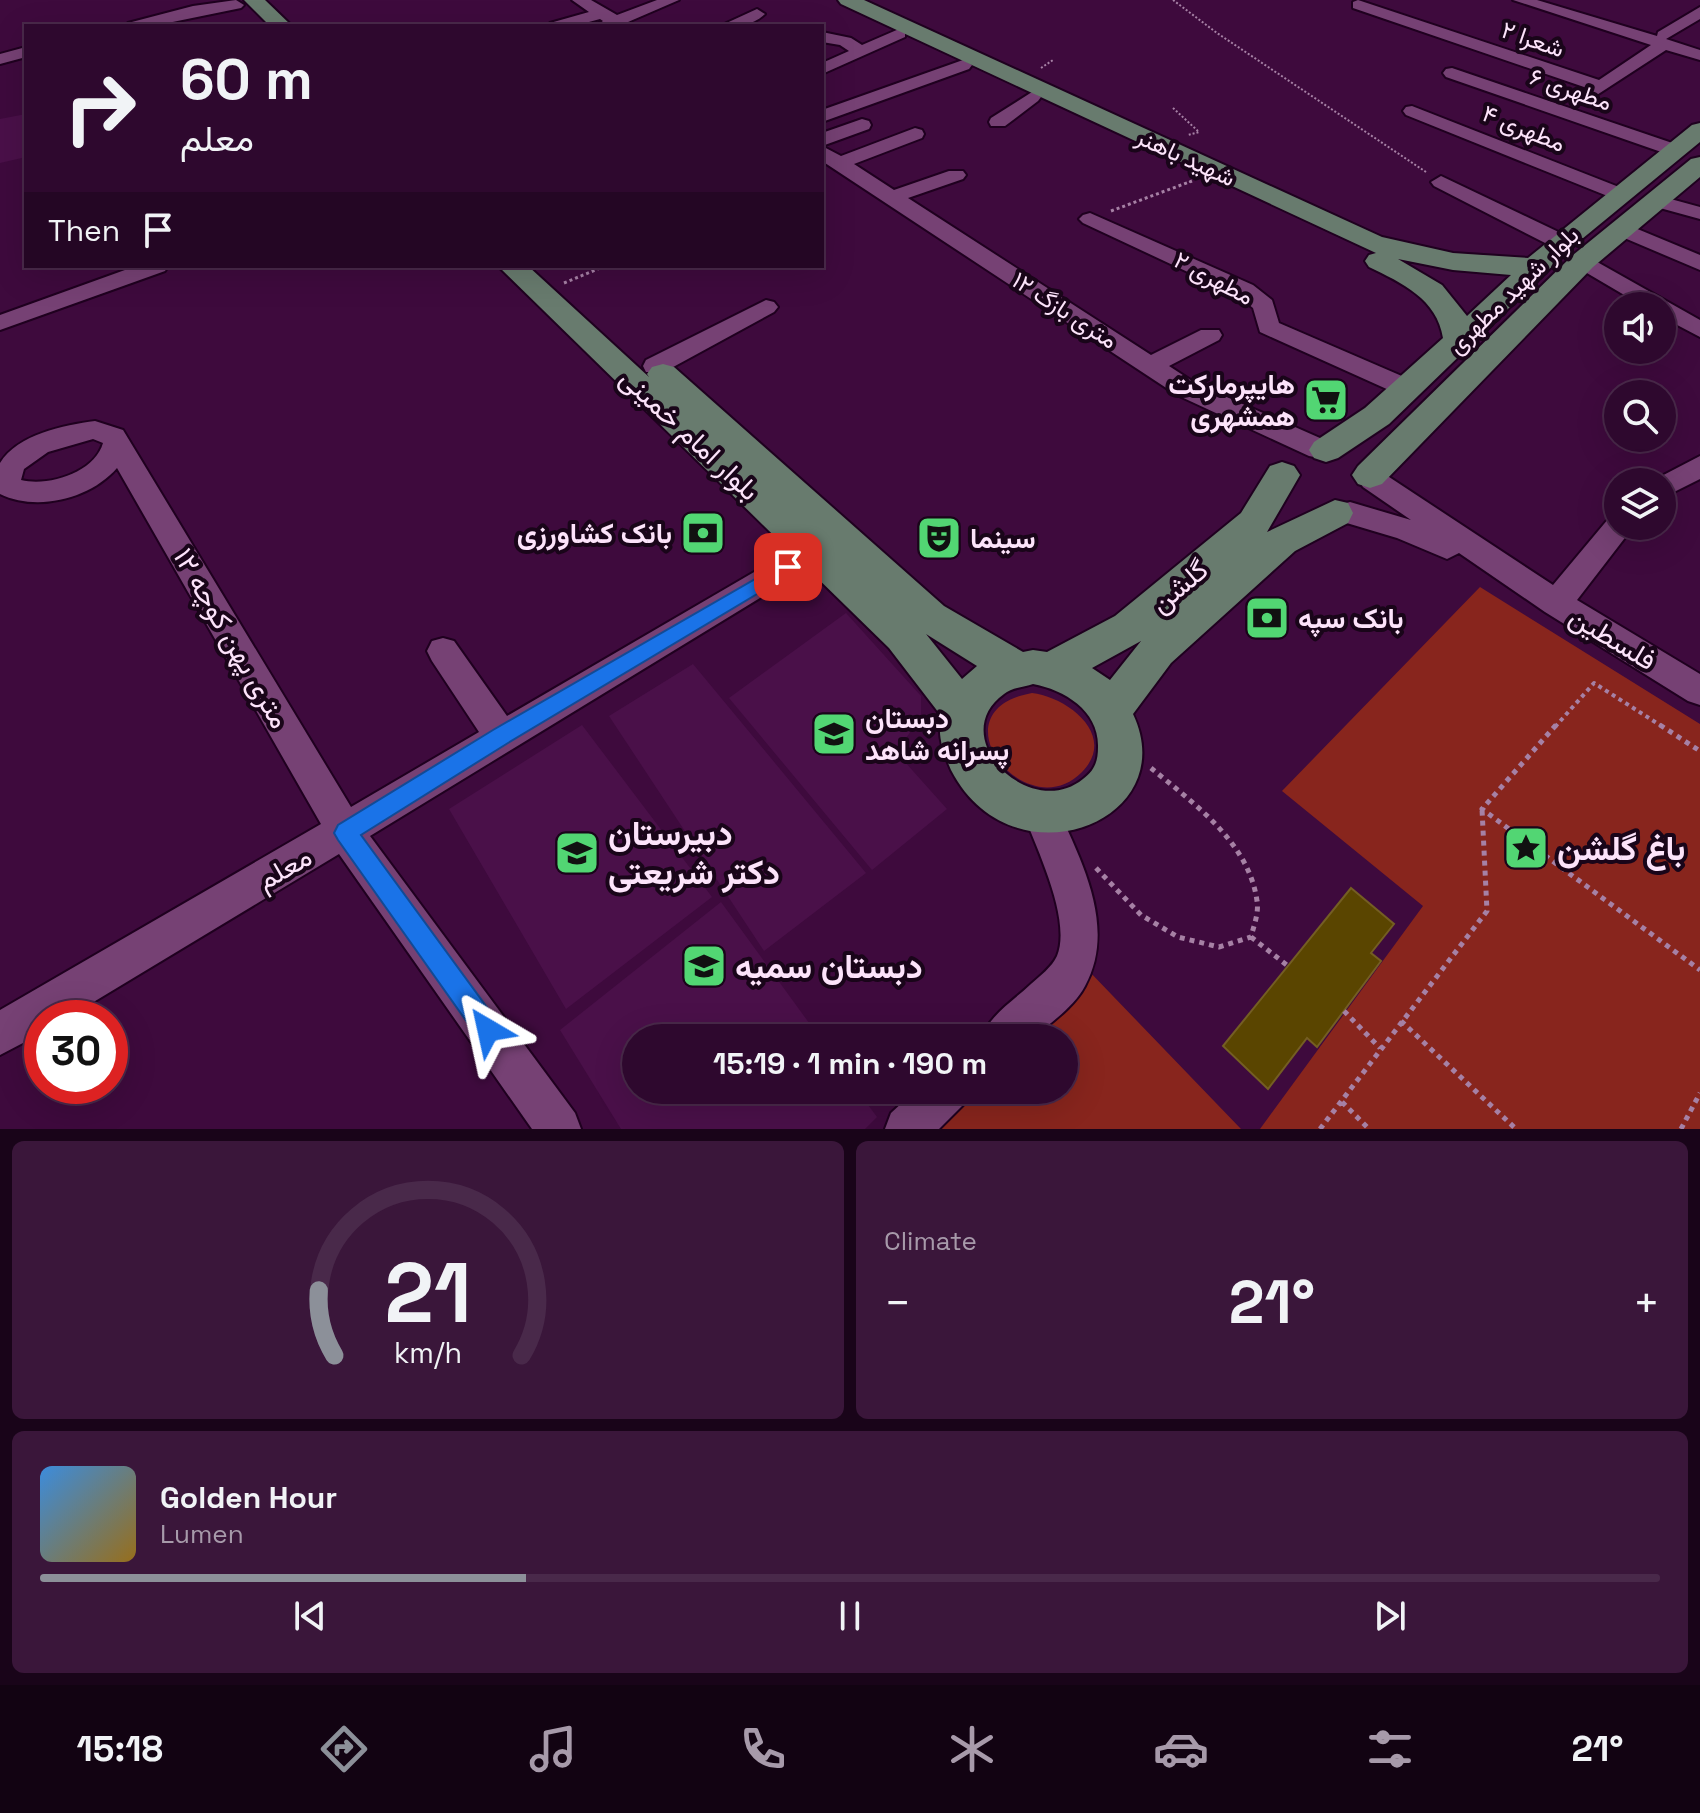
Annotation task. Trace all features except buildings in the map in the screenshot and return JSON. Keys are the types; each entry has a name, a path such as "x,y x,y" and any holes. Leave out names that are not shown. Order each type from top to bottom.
{"main road":[{"name":"شهید باهنر","path":"827,0 899,34 1159,144 1372,243 1417,258 1455,264 1536,267"},
{"name":"شهید باهنر","path":"848,0 1032,97 1404,273 1448,306 1458,324 1459,341"},
{"path":"242,1 257,24"},
{"path":"242,1 279,24"},
{"name":"بلوار شهید مطهری","path":"1371,478 1583,261 1656,201 1687,157 1700,130"},
{"name":"بلوار شهید مطهری","path":"1322,449 1377,416 1409,389 1561,242 1617,193 1687,157"},
{"path":"1430,290 1442,288 1457,279 1455,264"},
{"name":"بلوار امام خمینی","path":"514,268 903,636 963,711"},
{"name":"بلوار امام خمینی","path":"555,274 930,617 1033,669"},
{"path":"1322,449 1352,459 1371,478 1376,489 1370,505 1342,513 1320,510 1294,495 1282,475 1283,464 1296,452 1322,449"},
{"name":"گلشن","path":"1033,669 1129,628 1254,523 1282,475"},
{"name":"گلشن","path":"1116,727 1157,651 1282,541 1342,513"},
{"path":"1033,669 1074,678 1095,692 1116,727 1120,766 1110,786 1092,802 1068,811 1041,812 1019,807 982,783 969,766 962,748 959,729 963,711 974,691 992,677 1033,669"}],"street":[{"path":"1521,0 1664,40 1700,45"},
{"path":"1545,0 1700,55"},
{"path":"142,24 242,1"},
{"path":"552,20 602,16 667,3"},
{"name":"شعرا ۲","path":"1358,5 1601,87"},
{"path":"1565,112 1700,12"},
{"path":"733,24 757,14"},
{"path":"825,68 899,34"},
{"path":"824,37 845,41 861,51"},
{"name":"مطهری ۶","path":"1493,51 1452,73 1687,157"},
{"path":"0,59 24,53"},
{"path":"824,115 970,62"},
{"path":"998,122 1032,97"},
{"name":"مطهری ۴","path":"1412,111 1617,193"},
{"path":"824,139 862,125"},
{"path":"831,158 915,134"},
{"name":"۱۲ متری بازگ","path":"831,158 1186,389 1322,449"},
{"path":"892,197 956,175"},
{"path":"1441,182 1561,242"},
{"path":"1656,201 1700,213"},
{"name":"مطهری ۲","path":"1090,219 1245,290 1264,305 1268,327 1409,389"},
{"path":"1623,229 1700,263"},
{"path":"1583,261 1636,292"},
{"path":"0,323 151,268"},
{"path":"655,366 766,307"},
{"path":"1676,316 1700,330"},
{"path":"1149,366 1210,335"},
{"path":"81,431 106,432 114,437 117,444 116,453 99,472 39,493 25,494 7,485 4,461 27,450 81,431"},
{"name":"۱۲ متری پهن کوچه","path":"117,444 346,833 559,1129"},
{"path":"1676,481 1699,469"},
{"path":"1371,478 1526,584"},
{"path":"1342,513 1407,530 1526,584"},
{"path":"1556,603 1608,540"},
{"name":"معلم","path":"0,1034 346,833 501,736 814,551"},
{"name":"فلسطین","path":"1526,584 1700,691"},
{"path":"443,651 501,736"},
{"path":"1017,1024 1070,973 1078,952 1080,929 1076,907 1041,812"},
{"path":"907,1129 933,1104"}],"path":[{"path":"1173,0 1217,33 1441,182"},
{"path":"1159,144 1199,132 1173,108"},
{"path":"1090,219 1202,177"},
{"path":"555,274 592,268"},
{"path":"1320,1129 1487,911 1482,809 1594,683 1700,751"},
{"path":"1116,727 1218,826 1244,862 1258,902 1251,937"},
{"path":"1482,809 1700,970"},
{"path":"1086,858 1141,915 1178,937 1219,947 1251,937"},
{"path":"1251,937 1288,966"},
{"path":"1344,1011 1380,1048"},
{"path":"1401,1021 1516,1129"},
{"path":"1681,1129 1700,1093"},
{"path":"1342,1102 1369,1129"}],"shaded area":[{"path":"24,114 24,157 0,163 0,119"},
{"name":"باغ گلشن","path":"1480,587 1700,724 1700,1129 1260,1129 1423,906 1282,791"},
{"name":"دبستان پسرانه شاهد","path":"846,613 921,696 921,717 896,752 947,809 872,870 729,698"},
{"path":"693,664 866,873 764,951 609,716"},
{"path":"1032,693 1046,696 1073,710 1091,732 1094,745 1092,758 1082,772 1060,786 1036,786 1015,777 998,761 989,741 990,721 1003,704"},
{"name":"دبیرستان دکتر شریعتی","path":"582,725 712,897 566,1009 449,809"},
{"name":"دبستان سمیه","path":"721,902 810,1024 622,1024 622,1104 867,1104 877,1117 865,1129 621,1129 560,1030"},
{"path":"1086,968 1241,1129 931,1129 955,1104 1078,1104 1078,1024 1032,1024"}],"place":[{"name":"هايپرماركت همشهری","path":"1326,400"},
{"name":"بانک کشاورزی","path":"703,533"},
{"name":"سینما","path":"939,538"},
{"name":"بانک سپه","path":"1267,618"},
{"name":"دبستان پسرانه شاهد","path":"834,734"},
{"name":"باغ گلشن","path":"1526,848"},
{"name":"دبیرستان دکتر شریعتی","path":"577,853"},
{"name":"دبستان سمیه","path":"704,966"}],"route":[{"path":"488,1030 346,833 501,736 788,567"}]}
